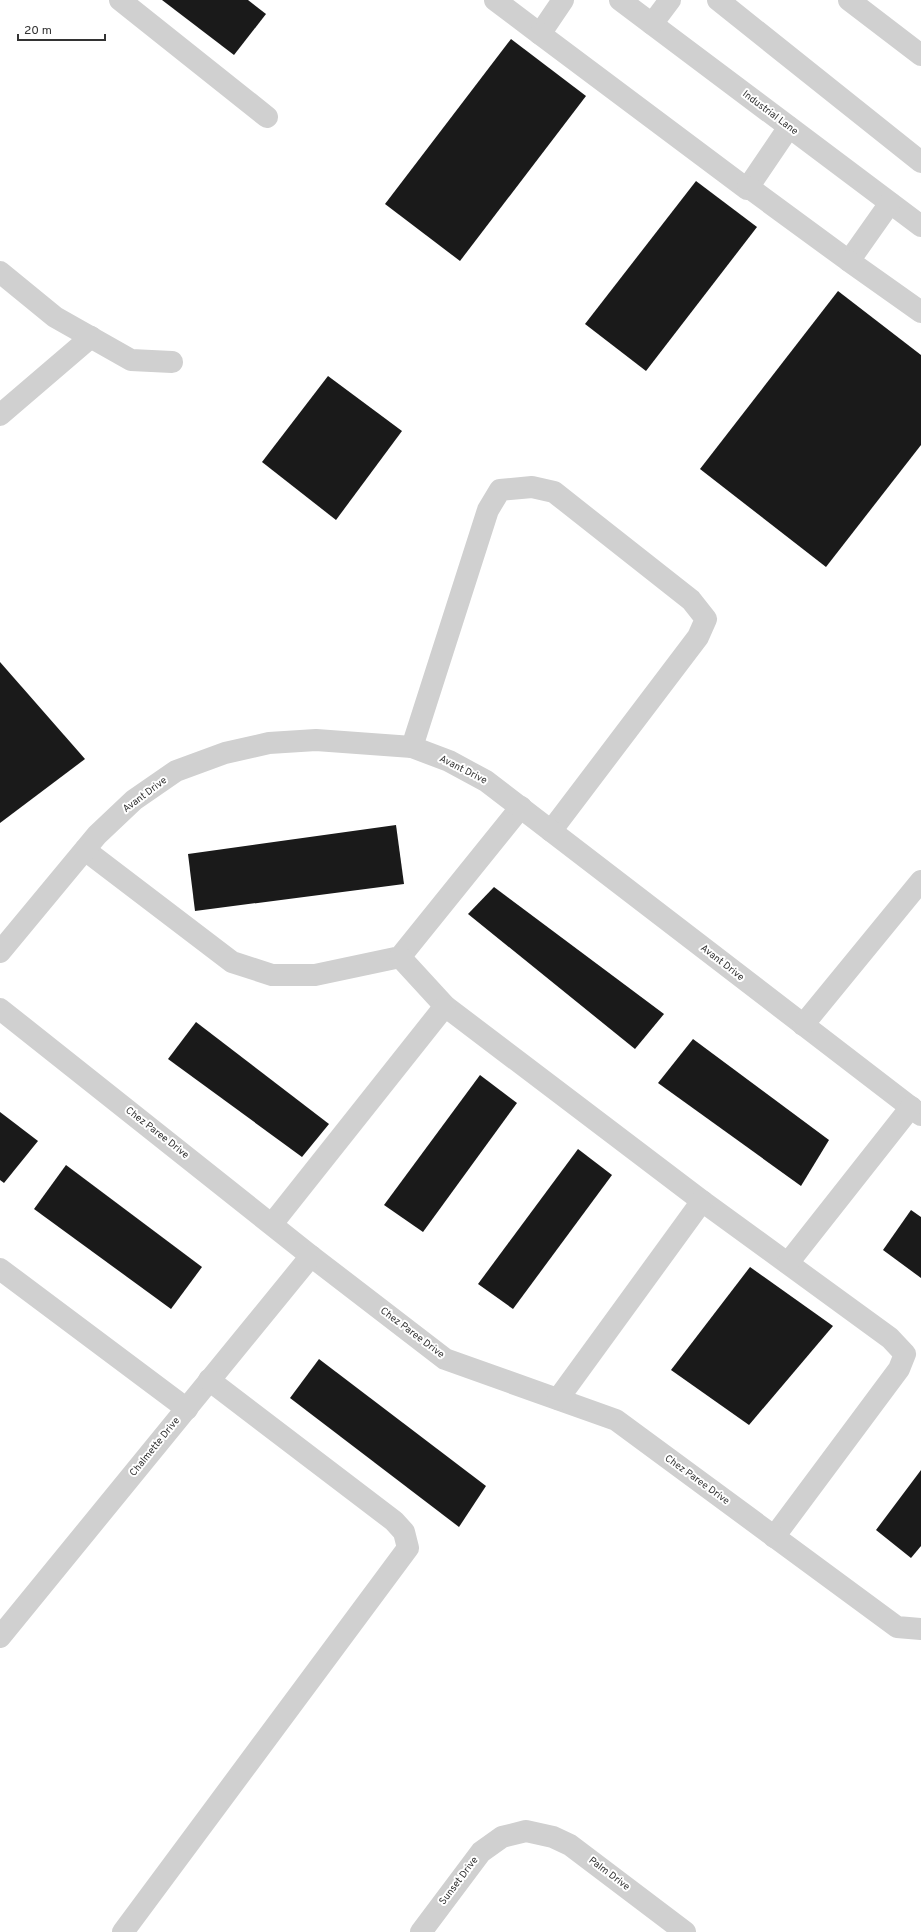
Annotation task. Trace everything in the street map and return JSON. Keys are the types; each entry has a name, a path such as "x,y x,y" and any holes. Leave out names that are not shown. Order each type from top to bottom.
{"street":[{"path":"120,0 268,117"},
{"path":"495,0 747,189 748,187 921,312"},
{"path":"540,34 563,0"},
{"name":"Industrial Lane","path":"620,0 921,226"},
{"path":"652,24 670,0"},
{"path":"718,0 921,162"},
{"path":"849,0 921,55"},
{"path":"748,187 789,127"},
{"path":"849,261 890,203"},
{"path":"0,272 55,317 131,360 172,362"},
{"path":"0,415 91,338"},
{"path":"412,747 488,510 500,490 532,487 554,492 691,600 706,619 698,637 551,831"},
{"name":"Avant Drive","path":"0,952 97,835 134,800 176,771 225,752 269,743 316,740 412,747 449,761 486,781 916,1111"},
{"path":"84,850 232,962 272,975 315,975 400,957 521,807"},
{"path":"803,1025 921,881"},
{"path":"400,957 445,1006 702,1201 890,1338 905,1354 899,1369 774,1537"},
{"path":"272,1224 445,1006"},
{"name":"Chez Paree Drive","path":"0,1009 311,1256 445,1359 616,1420 897,1627 921,1629"},
{"path":"788,1263 916,1111"},
{"path":"558,1399 702,1201"},
{"name":"Chalmette Drive","path":"0,1637 311,1256"},
{"path":"0,1269 187,1409"},
{"path":"123,1932 408,1548 404,1532 394,1521 209,1380"},
{"name":"Sunset Drive","path":"421,1932 481,1852 502,1837 526,1831"},
{"name":"Palm Drive","path":"526,1831 553,1837 570,1844 686,1932"}],"building":[{"path":"162,0 248,0 266,14 234,55"},
{"path":"511,39 586,96 460,261 385,204"},
{"path":"696,181 757,227 646,371 585,324"},
{"path":"838,291 921,355 921,445 826,567 700,469"},
{"path":"328,376 402,431 336,520 262,462"},
{"path":"0,662 85,759 0,823"},
{"path":"396,825 404,884 195,911 188,854"},
{"path":"494,887 664,1014 635,1049 468,914"},
{"path":"196,1022 329,1124 302,1157 168,1059"},
{"path":"693,1039 829,1140 801,1186 658,1083"},
{"path":"480,1075 517,1103 423,1232 384,1205"},
{"path":"0,1112 38,1141 4,1183 0,1180"},
{"path":"578,1149 612,1175 513,1309 478,1284"},
{"path":"66,1165 202,1267 171,1309 34,1209"},
{"path":"911,1210 921,1217 921,1278 883,1250"},
{"path":"750,1267 833,1326 749,1425 671,1370"},
{"path":"319,1359 486,1486 459,1527 290,1398"},
{"path":"921,1470 921,1546 911,1558 876,1530"}]}
